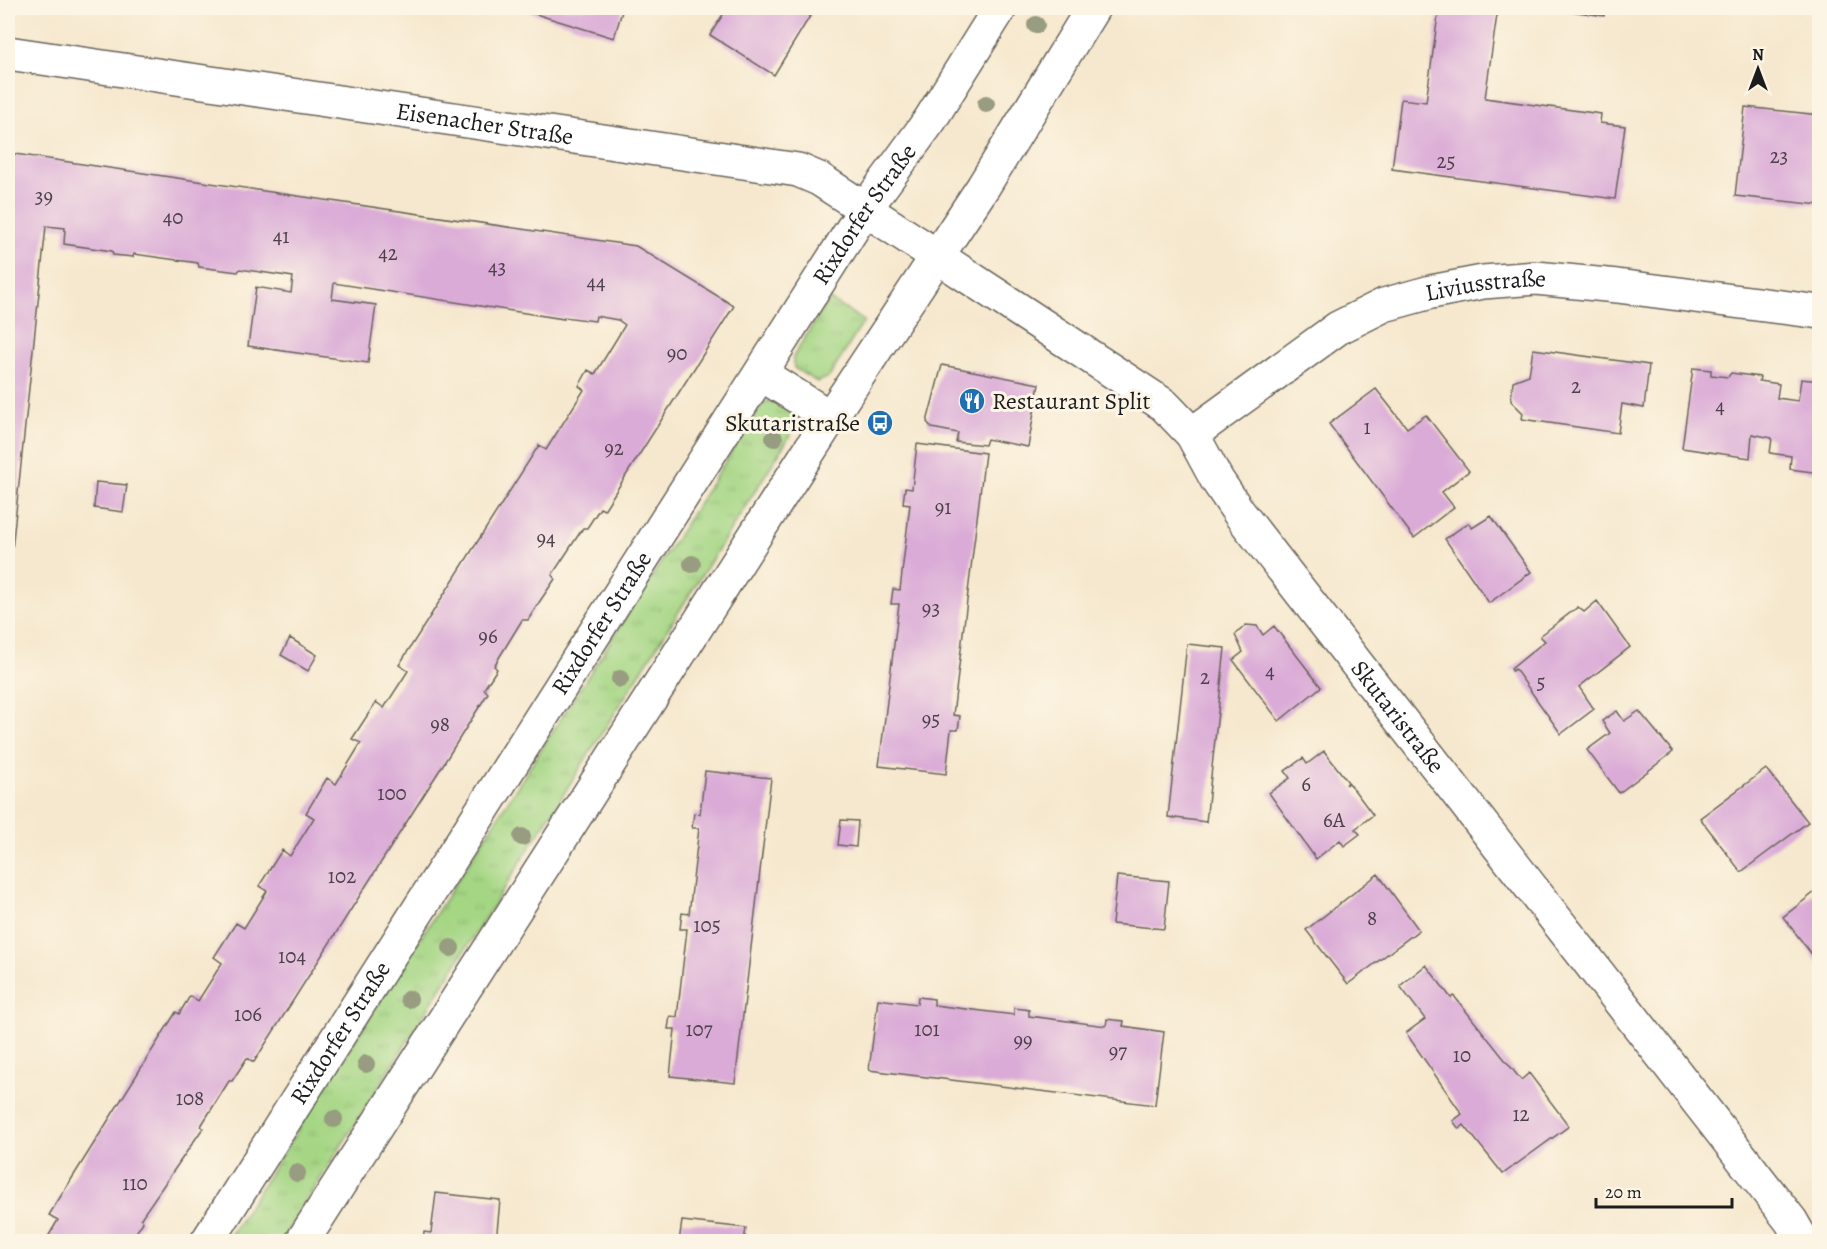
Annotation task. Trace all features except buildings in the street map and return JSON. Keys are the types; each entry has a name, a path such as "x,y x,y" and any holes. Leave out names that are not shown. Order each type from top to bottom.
{"street":[{"name":"Rixdorfer Straße","path":"207,1242 865,209 930,120 1000,8"},
{"path":"302,1242 831,418 983,187 1093,8"},
{"name":"Eisenacher Straße","path":"8,53 798,170 819,180 938,255"},
{"name":"Skutaristraße","path":"938,255 1164,405 1192,435 1217,480 1240,514 1791,1221 1803,1242"},
{"name":"Liviusstraße","path":"1192,435 1338,328 1384,305 1431,292 1483,282 1536,278 1820,312"},
{"path":"761,374 831,418"}],"green space":[{"path":"829,299 864,321 829,377 817,382 794,368 793,357"},
{"path":"772,400 795,413 797,425 281,1241 226,1242 759,409 763,403"}],"place":[{"name":"Restaurant Split","path":"972,401"},
{"name":"Skutaristraße","path":"880,423"}]}
